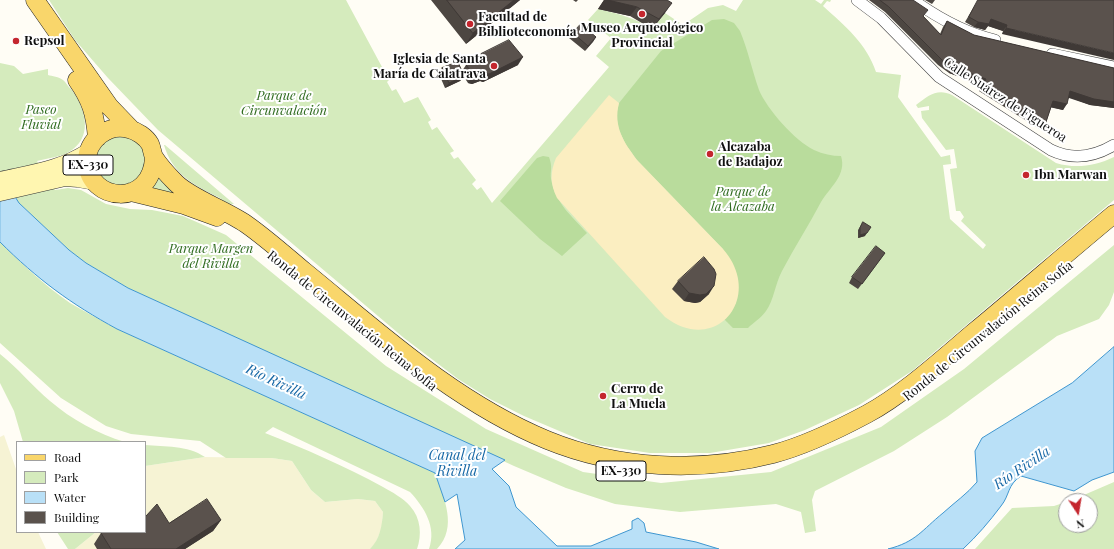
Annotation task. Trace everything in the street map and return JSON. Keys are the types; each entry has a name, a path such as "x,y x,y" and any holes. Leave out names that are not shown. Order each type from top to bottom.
{"main road":[{"name":"EX-330","path":"22,0 88,96 94,111 93,144 88,166 95,182"},
{"name":"Ronda de Circunvalación Reina Sofía","path":"35,0 109,106 132,130 145,137 150,145 154,157 177,185 245,223 417,362 477,404 513,425 550,441 594,455 631,463 666,465 722,463 776,454 818,437 869,413 948,354 1114,214"},
{"name":"EX-330","path":"93,144 109,130 118,128 132,130"},
{"path":"0,192 54,174 75,160 93,144"},
{"path":"131,192 144,185 151,176 154,157"},
{"path":"0,180 54,174 95,182"},
{"name":"Ronda de Circunvalación Reina Sofía","path":"95,182 101,188 114,194 131,192 184,205 212,215 242,232 416,374 474,413 511,433 548,451 630,474 674,476 724,473 778,463 822,446 875,420 918,391 1114,227"}],"street":[{"name":"Calle Suárez de Figueroa","path":"857,0 881,18 939,77 1051,150 1059,154 1077,156 1098,153 1114,145"},
{"path":"913,0 936,15 967,31 1006,43"},
{"path":"1045,52 1114,67"}],"shaded area":[{"path":"4,435 16,469 16,533 38,533 46,549 0,549 0,437"},
{"path":"205,457 272,458 292,461 311,490 325,502 358,499 375,501 383,512 382,528 375,544 370,549 75,549 95,533 146,533 146,466"}],"green space":[{"path":"49,0 346,0 389,80 387,82 392,91 396,89 404,103 418,97 431,120 428,122 432,130 437,127 454,151 450,153 454,159 458,157 476,180 472,184 477,190 481,187 492,203 609,67 596,56 611,38 588,20 598,9 619,14 652,29 665,13 683,25 708,8 723,5 736,11 743,0 815,0 821,4 824,0 831,0 830,2 827,1 823,6 847,28 861,44 876,72 901,75 898,97 941,157 950,155 951,164 943,165 950,219 983,249 986,245 961,221 964,217 960,211 956,211 950,169 957,168 954,149 946,150 922,118 921,111 929,110 929,106 918,108 916,105 933,94 942,92 952,95 1056,163 1071,166 1085,166 1100,163 1114,157 1114,200 912,371 859,405 805,430 769,443 710,453 650,453 590,444 524,416 490,399 458,379 404,338 158,130 108,78 75,40"},
{"name":"Parque de la Alcazaba","path":"724,19 734,23 740,31 759,90 768,106 782,124 799,140 814,150 824,154 841,156 842,163 840,175 821,202 782,271 769,307 762,316 748,328 733,328 724,319 736,303 723,249 637,160 626,145 619,130 616,115 619,103 661,51 712,20"},
{"name":"Paseo Fluvial","path":"0,63 14,66 23,74 48,69 48,75 58,77 64,81 80,103 85,120 85,128 79,143 72,150 64,154 37,161 55,190 68,188 81,190 106,204 130,209 152,210 183,216 226,235 386,366 486,429 583,472 661,483 771,472 881,427 964,369 1114,245 1114,292 1109,305 1099,319 1057,336 947,417 894,451 815,491 812,500 816,531 805,533 801,512 776,504 680,512 615,504 566,488 514,466 128,288 86,263 69,250 19,203 0,173"},
{"path":"116,136 126,136 139,143 146,156 146,166 139,179 126,186 116,186 107,182 100,175 96,166 96,156 100,147 107,140"},
{"path":"164,145 234,204 226,202 192,183 178,171 172,163"},
{"path":"543,156 549,157 553,188 560,202 587,233 562,256 540,239 500,201 537,158"},
{"path":"160,174 194,202 150,190"},
{"path":"0,242 60,296 117,329 435,473 445,502 448,522 447,531 437,549 429,549 431,533 428,518 420,504 410,492 273,427 265,433 354,472 404,500 414,511 420,527 420,538 417,549 370,549 378,537 383,517 383,512 375,501 358,499 325,502 311,490 292,461 272,458 226,458 200,441 131,434 106,426 61,398 0,343"},
{"path":"0,354 58,408 85,425 122,441 23,441 14,411 0,383"},
{"path":"146,445 183,448 205,457 146,466"},
{"path":"1114,482 1114,549 975,549 1012,508 1058,505 1058,533 1098,533 1098,493 1089,493"},
{"path":"58,533 95,533 75,549 68,549"}],"sand":[{"path":"609,95 619,103 617,120 621,134 637,160 723,249 735,267 739,285 737,302 729,316 717,325 701,330 684,327 665,317 557,198 552,183 553,168 556,158"}],"water":[{"name":"Canal del Rivilla","path":"0,173 19,203 69,250 86,263 128,288 505,460 492,469 509,486 516,507 557,546 591,546 632,529 632,521 638,518 644,523 646,532 696,542 719,549 455,549 465,540 457,494 445,502 435,473 117,329 55,290 27,268 0,242"},
{"name":"Río Rivilla","path":"1114,347 1114,472 1092,480 1074,491 1021,476 1013,483 1004,502 992,518 963,549 888,549 905,543 918,535 977,482 975,451 982,438 1072,383"}],"building":[{"path":"447,0 514,0 473,33"},
{"path":"608,0 667,0 672,3 659,19 637,7"},
{"path":"880,0 913,0 928,10 923,16 941,35 947,21 974,35 1114,68 1114,102 1094,99 1070,91 1067,104 1053,101 1045,125 983,85 986,79 953,67 942,60 889,7"},
{"path":"978,0 1114,0 1114,53 1006,28 1007,25 991,19 989,24 978,22 969,17"},
{"path":"581,24 596,37 588,46 573,33"},
{"name":"Iglesia de Santa María de Calatrava","path":"509,40 523,57 489,74 485,73 477,76 474,75 466,65 481,56 481,54"},
{"path":"458,62 464,76 449,83 442,68"},
{"path":"863,222 871,227 867,233 860,235 860,228"},
{"path":"876,246 885,253 862,284 852,277"},
{"path":"704,257 714,269 716,274 714,286 706,294 700,295 689,293 678,281"},
{"path":"207,499 221,520 176,549 111,549 101,533 146,533 146,516 157,504 169,523"}],"place":[{"name":"Museo Arqueológico Provincial","path":"642,14"},
{"name":"Facultad de Biblioteconomía","path":"470,24"},
{"name":"Repsol","path":"16,41"},
{"name":"Iglesia de Santa María de Calatrava","path":"494,66"},
{"name":"Alcazaba de Badajoz","path":"710,154"},
{"name":"Ibn Marwan","path":"1026,175"},
{"name":"Cerro de La Muela","path":"603,396"}],"park label":[{"name":"Parque de Circunvalación","path":"284,104"},
{"name":"Parque Margen del Rivilla","path":"211,256"}]}
